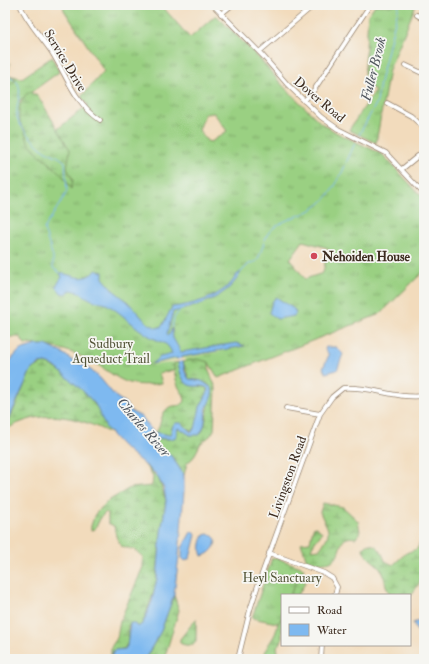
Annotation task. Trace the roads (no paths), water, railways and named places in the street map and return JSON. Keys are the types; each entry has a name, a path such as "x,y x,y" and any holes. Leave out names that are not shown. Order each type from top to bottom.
{"street":[{"name":"Service Drive","path":"20,5 55,58 81,104 100,120"},
{"name":"Dover Road","path":"213,5 304,101 334,126 383,151 402,169 424,194"},
{"path":"222,14 232,5"},
{"path":"259,52 314,5"},
{"path":"304,101 314,90 370,5"},
{"path":"417,15 424,19"},
{"path":"405,65 424,74"},
{"path":"387,103 408,114 424,128"},
{"path":"402,169 424,152"},
{"name":"Livingston Road","path":"238,659 250,610 269,553 320,414 332,397 343,388 366,388 401,397 424,396"},
{"path":"286,408 320,414"},
{"path":"269,553 331,577 337,587 335,594"},
{"path":"321,659 322,646"}],"water":[{"name":"Charles River","path":"97,270 103,272 103,278 114,291 127,301 147,323 157,328 162,326 172,307 188,305 211,297 224,289 232,282 237,274 241,272 236,281 221,294 193,307 173,312 167,334 169,335 172,328 173,338 181,352 236,343 245,346 182,357 185,372 189,379 202,381 212,388 212,397 206,410 204,426 199,435 190,435 179,428 177,429 176,437 171,439 157,438 154,442 154,448 160,454 167,452 184,475 184,491 179,556 174,595 161,631 145,659 110,659 114,650 125,649 127,646 130,623 133,623 138,627 143,623 152,601 157,578 161,532 166,501 164,489 156,474 121,445 106,428 95,404 82,390 54,366 46,363 39,364 31,370 5,428 5,366 20,350 36,345 46,345 64,354 74,362 86,366 100,378 115,396 125,403 132,412 142,417 153,432 170,435 173,425 176,423 181,423 191,432 195,429 200,407 209,390 204,387 189,385 184,381 177,358 151,364 160,357 172,354 171,350 166,344 152,338 108,305 92,300 79,292 71,290 66,294 61,293 56,286 62,277 60,273 79,278 92,274"},
{"path":"276,297 294,309 296,313 294,316 277,319 269,313 272,302"},
{"path":"326,347 336,347 343,354 337,370 326,373 323,368 329,355 325,349"},
{"path":"191,532 194,532 196,535 190,558 185,561 182,558 182,548"},
{"path":"208,534 216,539 215,545 208,554 202,556 201,542 204,535"},
{"path":"424,619 424,636 416,630 413,623"}],"waterway":[{"name":"Fuller Brook","path":"359,135 377,102 380,82 399,5"},
{"path":"5,75 13,78 18,83 19,94 17,114 18,120 22,127 31,139 41,148 65,162 67,192 44,229 53,257 53,268 60,273"},
{"name":"Fuller Brook","path":"240,273 249,264 257,261 269,232 283,222 309,211 326,198 338,181 355,143"},
{"name":"Fuller Brook","path":"172,327 174,318 179,311"}],"place":[{"name":"Nehoiden House","path":"314,256"}],"park label":[{"name":"Sudbury Aqueduct Trail","path":"111,350"},
{"name":"Heyl Sanctuary","path":"282,577"}]}
